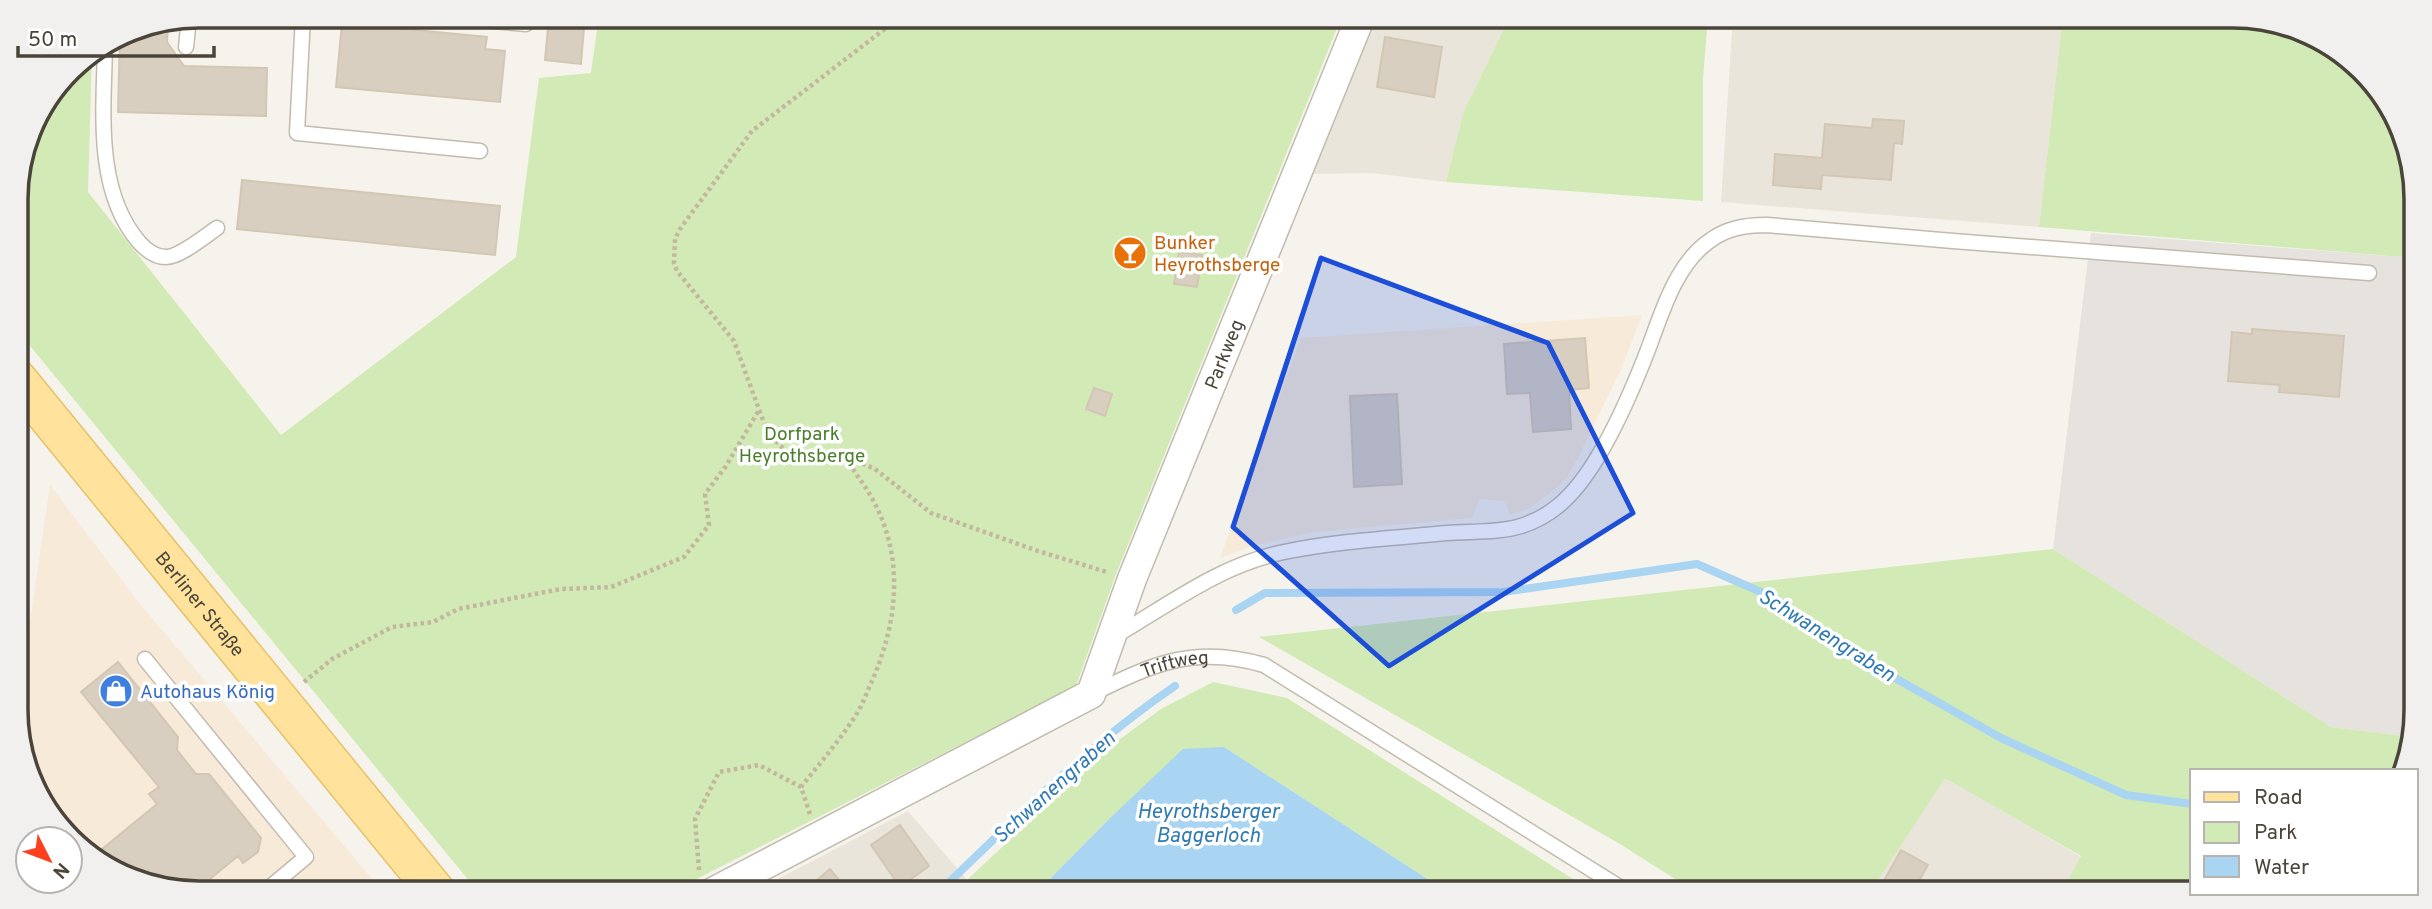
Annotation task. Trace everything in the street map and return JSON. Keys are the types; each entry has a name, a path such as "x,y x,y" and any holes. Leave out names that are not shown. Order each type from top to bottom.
{"main road":[{"name":"Berliner Straße","path":"28,392 427,881"}],"street":[{"name":"Parkweg","path":"1091,694 1132,579 1356,28"},
{"name":"Triftweg","path":"708,881 815,839 1091,694"}],"lane":[{"path":"187,47 188,28"},
{"path":"302,28 297,132 480,151"},
{"path":"105,57 105,158 110,182 126,224 148,251 162,257 175,256 217,228"},
{"path":"1111,639 1217,574 1283,552 1356,540 1518,527 1544,516 1567,498 1604,445 1637,379 1675,284 1694,255 1705,243 1723,232 1746,225 2369,272"},
{"name":"Triftweg","path":"1091,694 1156,664 1182,659 1215,656 1240,658 1264,666 1610,881"},
{"path":"145,659 306,857 277,881"}],"path":[{"path":"886,28 752,131 675,239 674,262 677,271 734,341 771,434 787,451 805,458 830,451 837,452 875,469 931,513 1038,551 1132,579"},
{"path":"296,688 332,659 392,627 433,622 458,609 561,589 611,587 684,557 709,525 705,494 726,466 759,409"},
{"path":"801,787 858,713 878,668 893,618 895,573 887,528 868,491 843,456 837,452"},
{"path":"705,881 695,819 719,772 759,765 801,787 814,826 815,839"}],"highlighted area":[{"path":"1321,258 1548,343 1633,513 1389,666 1233,527"}],"shaded area":[{"path":"1370,28 1504,28 1463,113 1446,182 1372,173 1312,174"},
{"path":"1732,28 2062,28 2039,227 1721,202"},
{"path":"2091,233 2404,257 2402,736 2331,727 2053,549"},
{"path":"1642,315 1622,367 1577,460 1567,477 1553,491 1529,508 1510,515 1505,501 1480,499 1472,518 1313,532 1252,546 1220,558 1301,338"},
{"name":"Autohaus König","path":"50,485 141,605 374,881 176,880 144,872 123,863 86,839 84,825 70,823 46,786 31,744 28,710 28,630"},
{"path":"1945,777 2081,857 2068,881 1878,881"},
{"path":"908,811 967,880 966,881 774,881"}],"green space":[{"name":"Dorfpark Heyrothsberge","path":"597,28 1337,28 1116,574 1076,686 693,881 469,881 28,343 29,176 41,133 51,113 70,86 92,66 88,192 281,435 516,257 539,78 591,73"},
{"path":"1504,28 1707,28 1703,79 1703,201 1446,182 1463,113"},
{"path":"2062,28 2256,29 2288,37 2309,46 2346,70 2369,95 2391,133 2403,176 2404,257 2039,227"},
{"path":"2053,549 2331,727 2402,736 2393,769 2190,769 2190,881 2067,881 2081,856 1945,778 1878,881 1678,881 1620,844 1259,637"},
{"path":"1213,682 1287,698 1576,881 1431,881 1224,747 1107,821 1048,881 966,881 1108,748 1161,709"}],"water":[{"name":"Heyrothsberger Baggerloch","path":"1224,747 1431,881 1048,881 1183,749"}],"building":[{"path":"342,28 394,28 487,37 485,49 505,51 500,102 336,87"},
{"path":"548,28 584,28 581,64 545,60"},
{"path":"168,31 167,42 184,66 267,68 266,116 118,112 120,48 144,37"},
{"path":"1385,37 1442,47 1434,97 1377,87"},
{"path":"1873,119 1904,121 1902,144 1894,143 1891,180 1822,175 1821,189 1773,185 1775,154 1822,158 1825,124 1872,128"},
{"path":"242,180 500,206 495,255 237,229"},
{"path":"1179,252 1202,255 1197,287 1174,284"},
{"path":"2252,329 2344,336 2339,397 2279,392 2280,385 2228,381 2232,332 2252,334"},
{"path":"1585,338 1589,388 1569,390 1571,429 1533,432 1530,393 1507,394 1504,344"},
{"path":"1094,388 1112,394 1105,416 1086,409"},
{"path":"1397,394 1402,484 1354,487 1350,396"},
{"path":"118,662 178,737 177,750 196,774 209,774 261,838 258,852 243,863 238,856 207,881 199,881 176,880 144,872 101,850 157,804 149,794 159,787 81,692"},
{"path":"900,825 929,866 908,881 896,881 871,845"},
{"path":"1901,850 1928,865 1919,881 1884,881"},
{"path":"830,869 840,881 816,881"}],"waterway":[{"name":"Schwanengraben","path":"1236,610 1265,593 1503,592 1697,564 1777,599 1865,661 2001,738 2126,795 2190,804"},
{"name":"Schwanengraben","path":"950,881 1082,758 1175,686"}],"place":[{"name":"Bunker Heyrothsberge","path":"1130,253"},
{"name":"Autohaus König","path":"116,691"}]}
